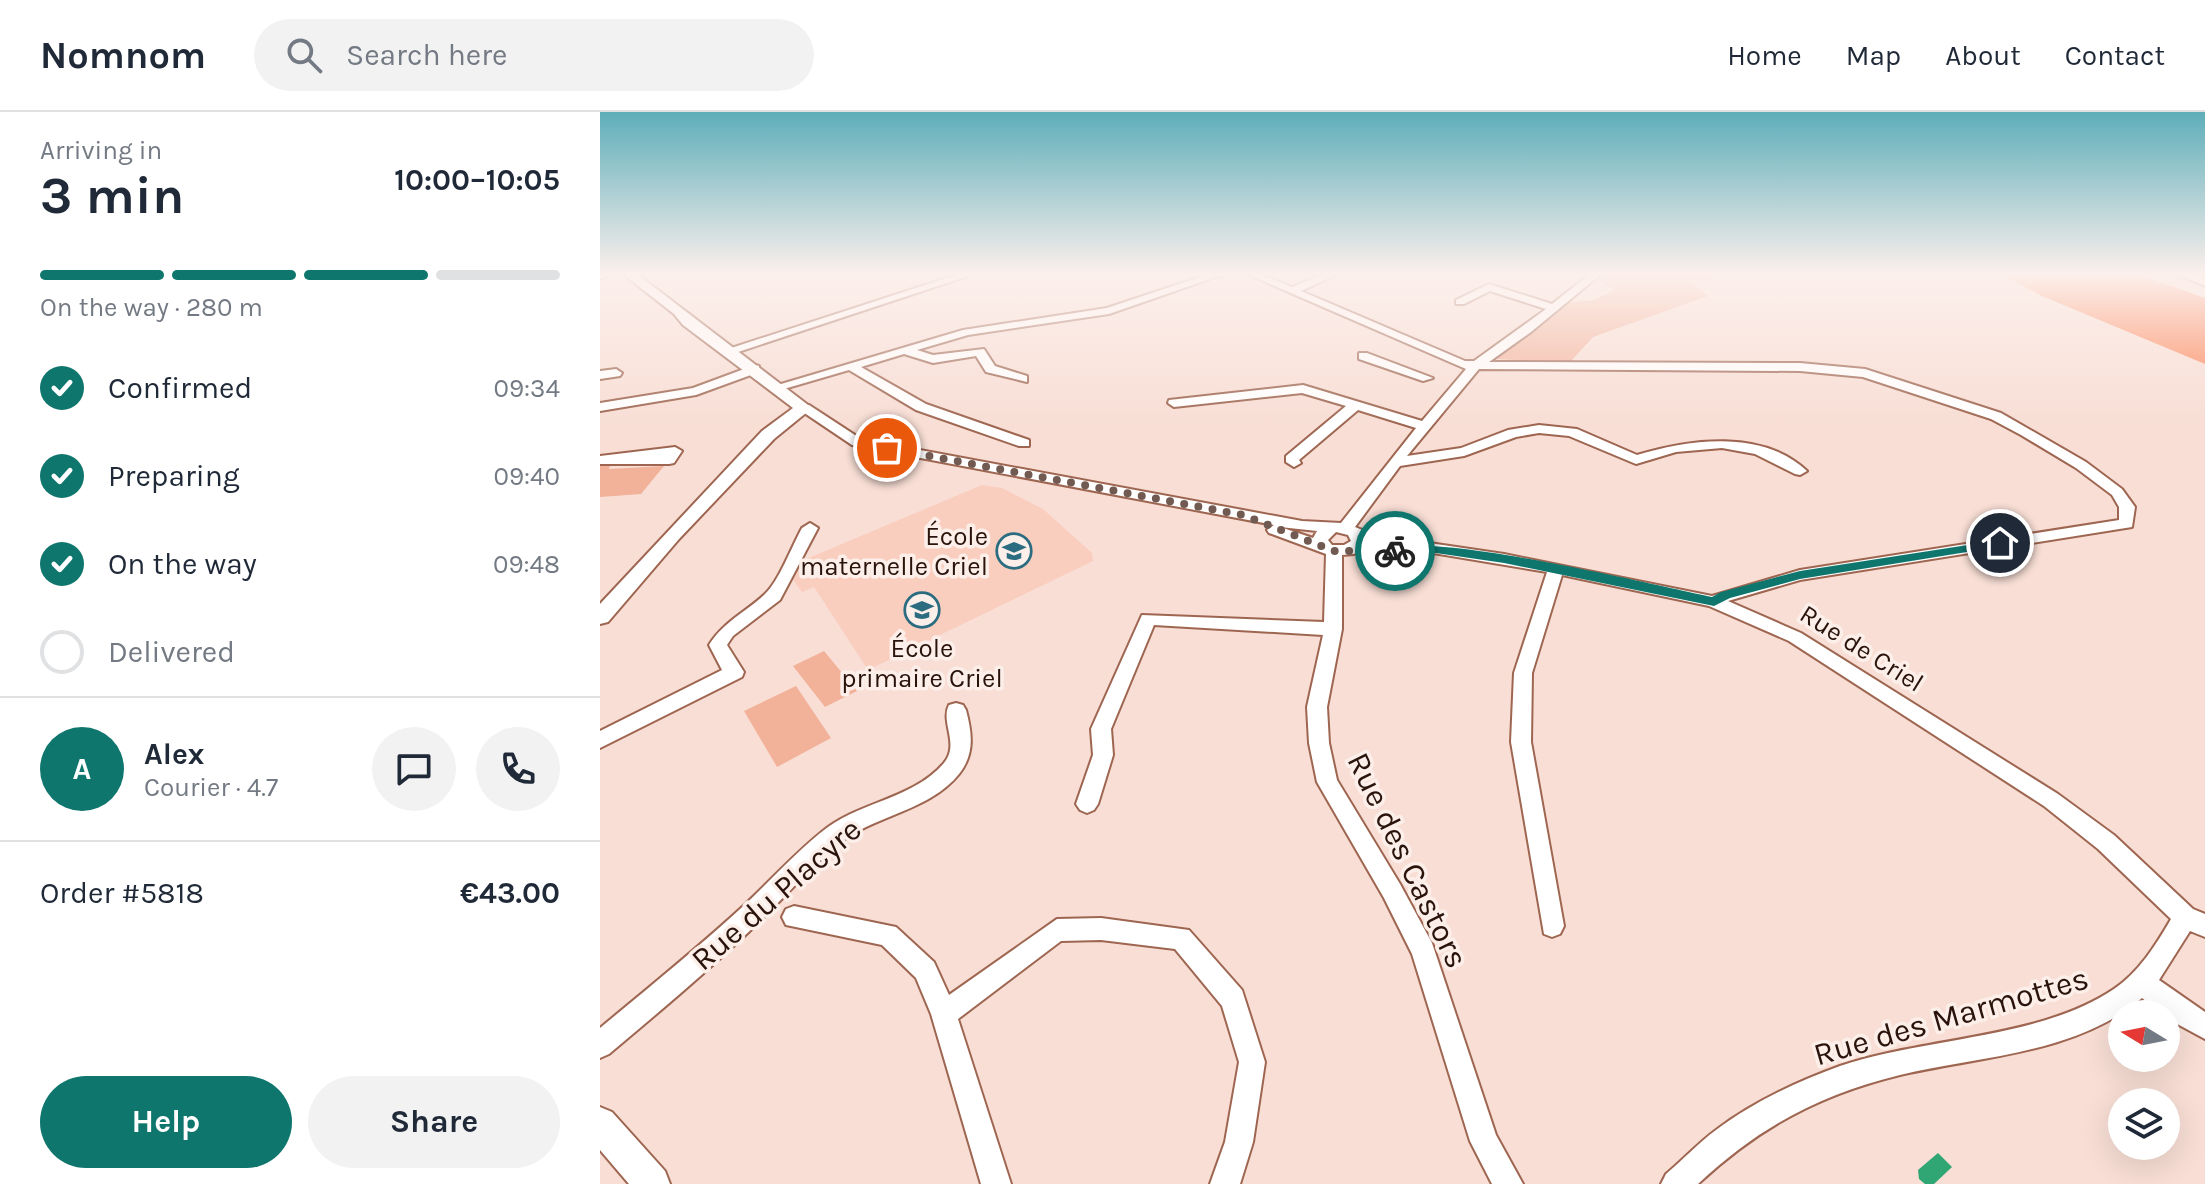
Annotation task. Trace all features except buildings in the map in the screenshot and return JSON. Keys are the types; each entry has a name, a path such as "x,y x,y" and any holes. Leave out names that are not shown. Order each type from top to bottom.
{"street":[{"path":"600,617 672,535 768,435 804,408 693,324"},
{"path":"728,351 812,324"},
{"path":"777,387 967,332 1021,324"},
{"path":"1369,324 1463,365 1800,367 1865,373 1996,416 2081,465 2117,492 2127,507 2127,524 1800,575 1726,595 1714,602"},
{"path":"1340,540 1395,462 1475,366 1534,324"},
{"path":"1393,368 1430,350"},
{"path":"906,351 933,359 980,352 990,369 1023,379"},
{"path":"1363,356 1427,378"},
{"path":"851,366 921,407 1024,443"},
{"path":"600,407 696,391 755,369"},
{"path":"600,375 616,373"},
{"path":"1174,403 1303,389 1425,426"},
{"path":"1294,463 1291,459 1356,405"},
{"name":"Rue de Criel","path":"804,408 857,442 1243,515 1340,540 1429,548 1556,569 1714,602 1795,637 2051,800 2106,842 2195,921"},
{"path":"1395,462 1464,452 1513,433 1539,429 1572,432 1636,460 1675,448 1722,444 1759,450 1800,471"},
{"path":"600,460 618,459"},
{"path":"600,740 735,672 727,664 718,645 727,632 774,596 810,528"},
{"name":"Rue des Castors","path":"1340,540 1333,629 1317,707 1319,743 1327,782 1392,891 1423,951 1484,1141 1508,1184"},
{"path":"1552,926 1521,742 1523,673 1556,569"},
{"path":"1087,804 1103,755 1101,729 1148,619 1333,629"},
{"name":"Rue du Placyre","path":"600,1045 734,930 837,834 867,815 930,786 952,769 961,752 962,734 956,710"},
{"path":"794,917 888,935 925,970 944,1014 996,1184"},
{"name":"Rue des Marmottes","path":"1676,1184 1731,1135 1801,1096 1872,1069 2034,1034 2093,1015 2124,997 2141,981 2172,941 2195,921"},
{"path":"944,1014 1057,930 1101,929 1181,938 1233,999 1252,1062 1239,1142 1225,1184"},
{"path":"2141,981 2177,1010 2205,1026"},
{"path":"600,1124 652,1184"}],"shaded area":[{"path":"1539,324 1629,324 1593,337 1570,362 1494,359"},
{"path":"2109,324 2205,324 2205,364"},
{"path":"611,463 609,469 664,466 641,494 600,497 600,464"},
{"path":"982,485 1002,488 1043,509 1092,553 1093,561 868,670 814,587 802,592 791,577 799,562"},
{"path":"824,651 857,691 825,707 793,666"},
{"path":"796,686 831,738 777,767 744,711"},
{"path":"1938,1153 1952,1167 1934,1184 1925,1184 1919,1179 1918,1170"}],"way so far":[{"path":"887,448 1243,515 1328,550 1395,551"}],"place":[{"name":"École maternelle Criel","path":"1014,551"},
{"name":"École primaire Criel","path":"922,610"}],"route":[{"path":"1395,551 1429,548 1504,559 1714,602 1726,595 1800,575 2000,543"}]}
